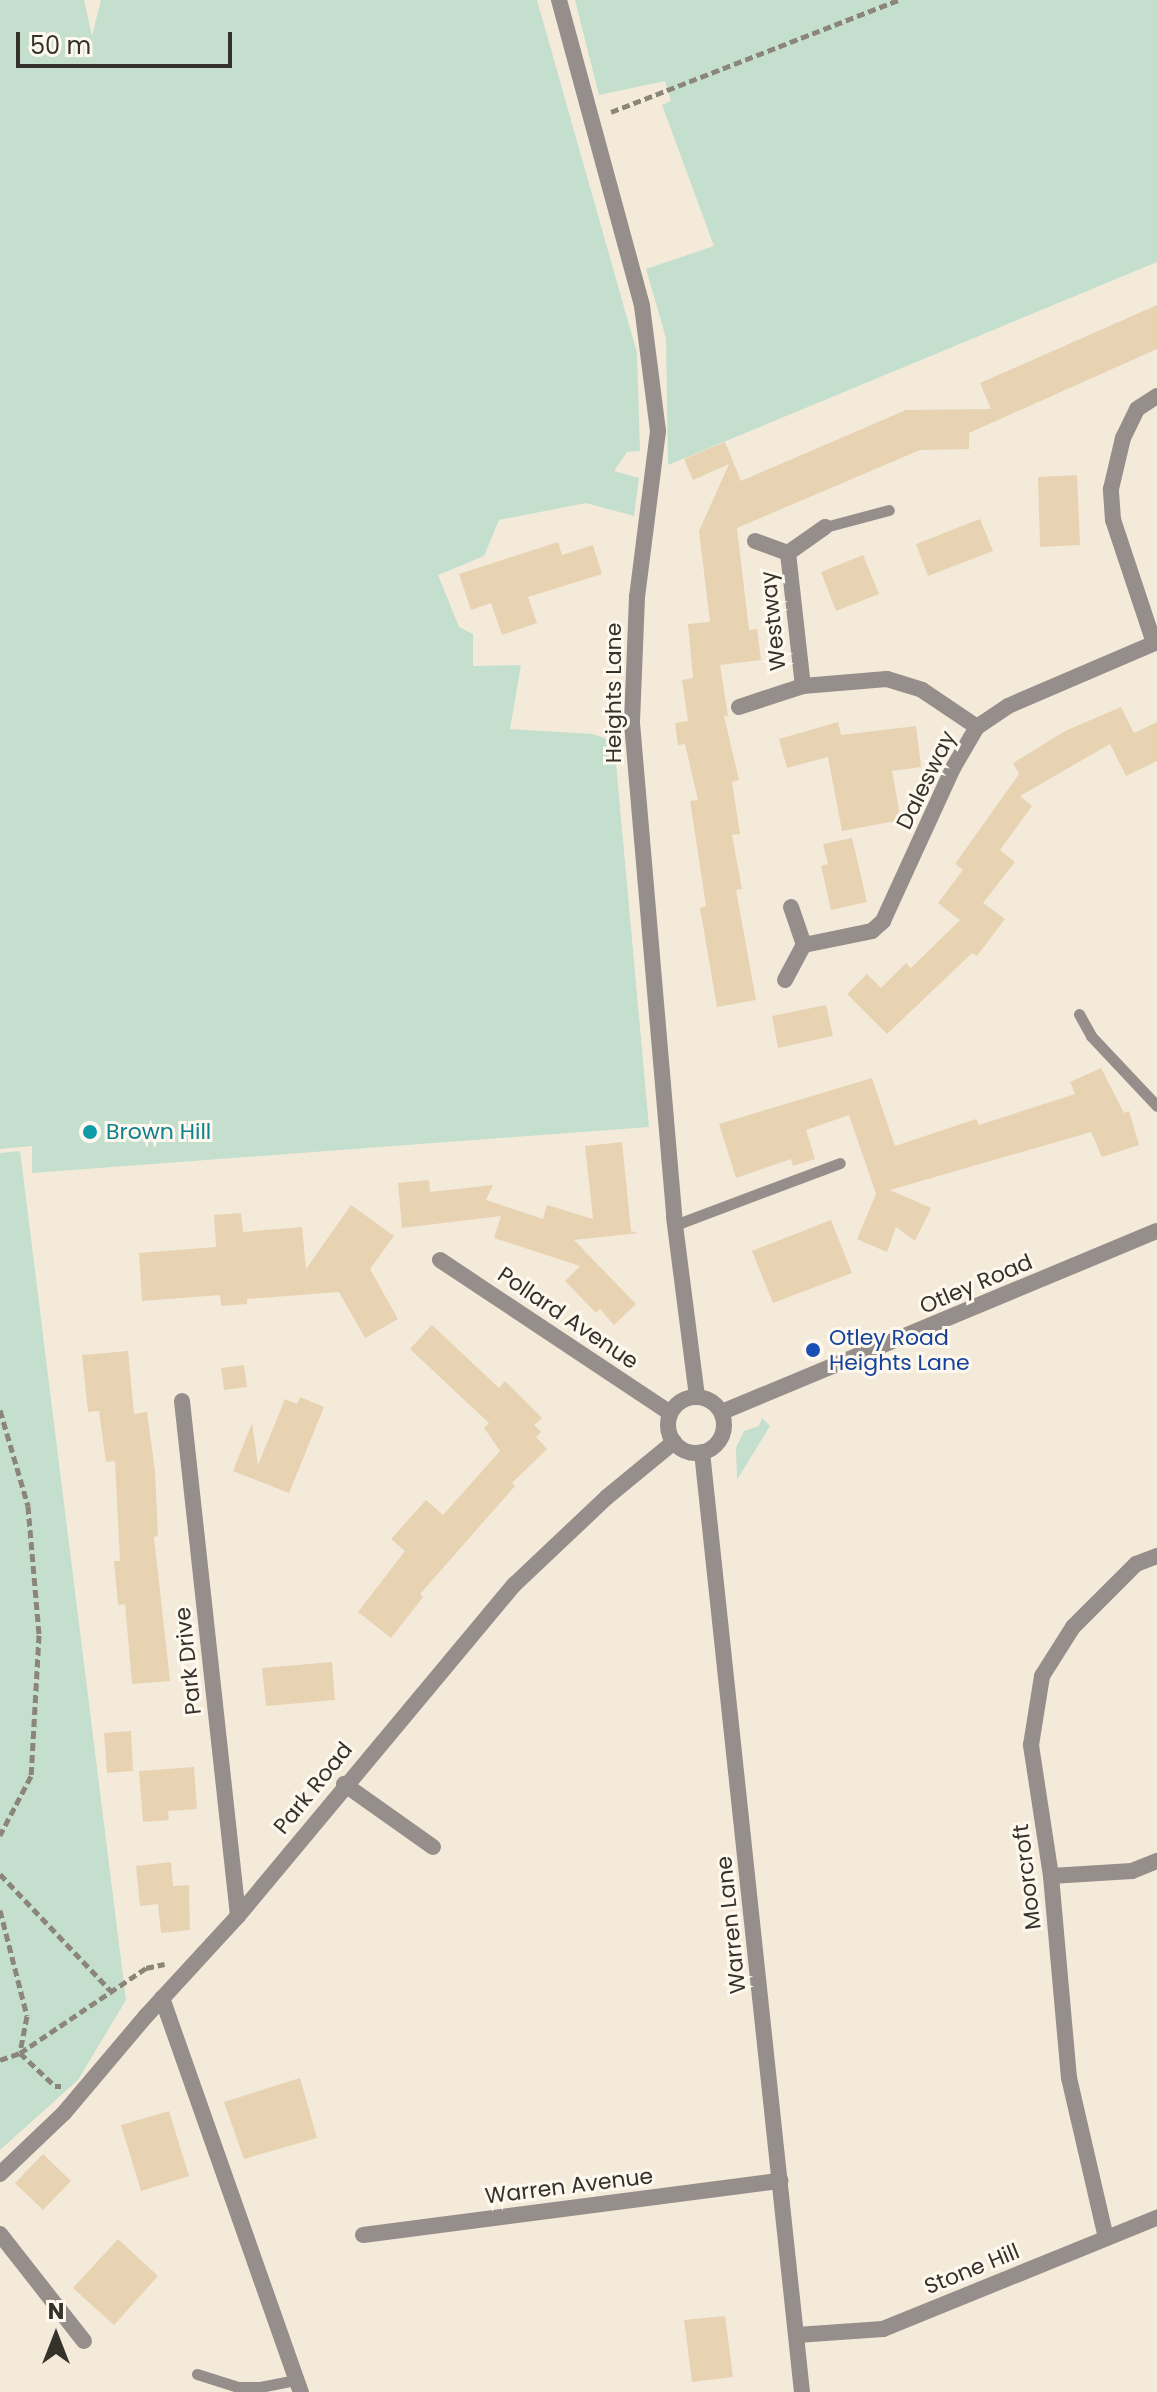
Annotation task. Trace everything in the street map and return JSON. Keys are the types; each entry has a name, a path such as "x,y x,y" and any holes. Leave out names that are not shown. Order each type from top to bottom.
{"street":[{"name":"Heights Lane","path":"559,0 642,306 658,431 637,597 632,723 675,1225 697,1396"},
{"path":"1156,642 1113,520 1111,489 1123,438 1137,409 1157,396"},
{"name":"Westway","path":"825,527 788,553 803,686 887,679 922,690 977,727"},
{"path":"755,541 788,553"},
{"name":"Dalesway","path":"804,945 872,931 883,921 953,768 977,727 1008,706 1156,642"},
{"path":"739,707 803,686"},
{"path":"785,980 804,945 791,907"},
{"name":"Otley Road","path":"722,1412 1157,1231"},
{"name":"Pollard Avenue","path":"440,1260 670,1413"},
{"path":"697,1396 712,1401 722,1412 722,1437 702,1452 686,1451 674,1442 668,1428 670,1413 681,1401 697,1396"},
{"name":"Park Drive","path":"182,1401 238,1916"},
{"name":"Park Road","path":"0,2174 64,2113 162,1998 238,1916 344,1784 515,1584 607,1497 674,1442"},
{"name":"Warren Lane","path":"702,1452 802,2392"},
{"name":"Moorcroft","path":"1106,2238 1069,2078 1051,1876 1031,1745 1042,1676 1073,1627 1136,1564 1157,1556"},
{"path":"344,1784 433,1847"},
{"path":"1051,1876 1132,1871 1157,1861"},
{"path":"162,1998 299,2386"},
{"name":"Warren Avenue","path":"363,2235 781,2181"},
{"name":"Stone Hill","path":"797,2335 883,2329 1157,2218"},
{"path":"0,2234 84,2341"}],"lane":[{"path":"825,527 889,510"},
{"path":"1079,1014 1091,1036 1157,1106"},
{"path":"675,1225 840,1163"},
{"path":"197,2374 238,2387 299,2386"}],"path":[{"path":"592,120 898,0"},
{"path":"0,1410 28,1506 39,1635 31,1776 0,1835"},
{"path":"0,1874 111,1991"},
{"path":"0,1910 27,2016 20,2053"},
{"path":"0,2060 20,2053 146,1968 202,1955"},
{"path":"20,2053 55,2086 70,2087"}],"green space":[{"path":"0,0 84,0 92,36 101,0 537,0 637,353 640,451 627,452 614,471 639,478 634,516 586,503 499,520 484,556 438,575 459,627 473,634 473,666 521,665 510,729 592,734 614,741 649,1127 32,1173 32,1146 0,1149"},
{"path":"575,0 1157,0 1157,262 668,465 666,338 646,269 714,246 662,105 671,101 665,81 599,95"},
{"path":"20,1151 126,2000 78,2080 0,2150 0,1153"},
{"path":"762,1418 770,1426 737,1480 736,1448 744,1431 759,1426"}],"building":[{"path":"1157,305 1157,349 969,433 969,449 920,450 737,528 749,630 757,629 761,660 720,665 728,716 724,716 739,780 732,782 740,834 732,835 742,889 736,890 756,1000 717,1007 700,908 706,906 690,801 698,800 685,744 678,745 675,723 688,721 682,680 693,678 688,624 710,622 699,531 729,464 693,480 684,459 725,442 741,481 906,410 991,409 980,383"},
{"path":"1077,475 1080,545 1040,547 1038,477"},
{"path":"980,519 993,551 928,576 916,544"},
{"path":"558,542 562,555 593,545 602,574 528,597 537,623 502,635 491,603 471,610 459,574"},
{"path":"863,555 879,594 836,611 821,572"},
{"path":"1121,707 1134,733 1157,722 1157,761 1126,776 1110,744 1020,796 1032,806 1000,850 1015,862 983,903 1005,919 977,956 972,953 887,1034 847,994 867,974 881,988 906,963 911,968 960,920 938,903 963,870 955,864 1019,774 1013,763 1065,731"},
{"path":"838,722 841,735 916,726 921,767 892,771 901,820 842,831 828,757 787,768 779,739"},
{"path":"852,838 867,902 831,910 821,866 828,864 823,844"},
{"path":"826,1005 833,1036 778,1048 772,1016"},
{"path":"1101,1068 1124,1113 1129,1111 1139,1145 1102,1157 1091,1132 890,1190 931,1208 915,1241 896,1227 887,1252 857,1239 876,1194 849,1115 806,1130 815,1159 793,1166 791,1159 736,1178 719,1124 872,1078 895,1146 976,1119 979,1125 1075,1094 1070,1082"},
{"path":"622,1142 631,1231 638,1233 574,1240 636,1304 614,1325 600,1309 596,1313 565,1281 580,1266 494,1238 501,1216 402,1228 398,1183 429,1180 430,1192 493,1185 486,1200 543,1219 547,1205 593,1219 585,1146"},
{"path":"351,1205 394,1236 370,1269 398,1319 365,1338 339,1292 247,1299 247,1304 221,1306 220,1295 142,1301 139,1253 216,1247 214,1215 241,1213 243,1232 302,1227 306,1269"},
{"path":"831,1220 852,1273 773,1303 752,1251"},
{"path":"432,1325 499,1388 505,1381 542,1418 534,1425 541,1432 536,1437 547,1449 512,1483 515,1486 420,1594 423,1597 391,1638 358,1612 405,1551 391,1539 426,1500 443,1515 500,1451 484,1428 489,1423 410,1349"},
{"path":"128,1351 134,1414 147,1412 155,1471 158,1536 154,1537 170,1681 132,1684 125,1604 118,1605 114,1561 120,1561 115,1461 106,1462 99,1411 88,1412 82,1355"},
{"path":"244,1365 247,1387 224,1390 221,1368"},
{"path":"300,1397 324,1407 289,1493 233,1471 252,1423 258,1465 285,1399 297,1404"},
{"path":"332,1662 335,1700 266,1706 262,1668"},
{"path":"131,1731 133,1771 107,1773 104,1733"},
{"path":"194,1767 197,1809 168,1811 169,1820 143,1822 139,1771"},
{"path":"171,1862 173,1886 189,1885 190,1930 161,1933 158,1904 140,1906 136,1866"},
{"path":"300,2078 317,2138 244,2159 224,2102"},
{"path":"169,2111 189,2176 141,2191 121,2125"},
{"path":"43,2154 71,2181 43,2210 15,2183"},
{"path":"118,2239 158,2276 114,2325 73,2288"},
{"path":"725,2316 733,2377 692,2382 684,2320"}],"place":[{"name":"Brown Hill","path":"90,1132"},
{"name":"Otley Road Heights Lane","path":"813,1350"}]}
